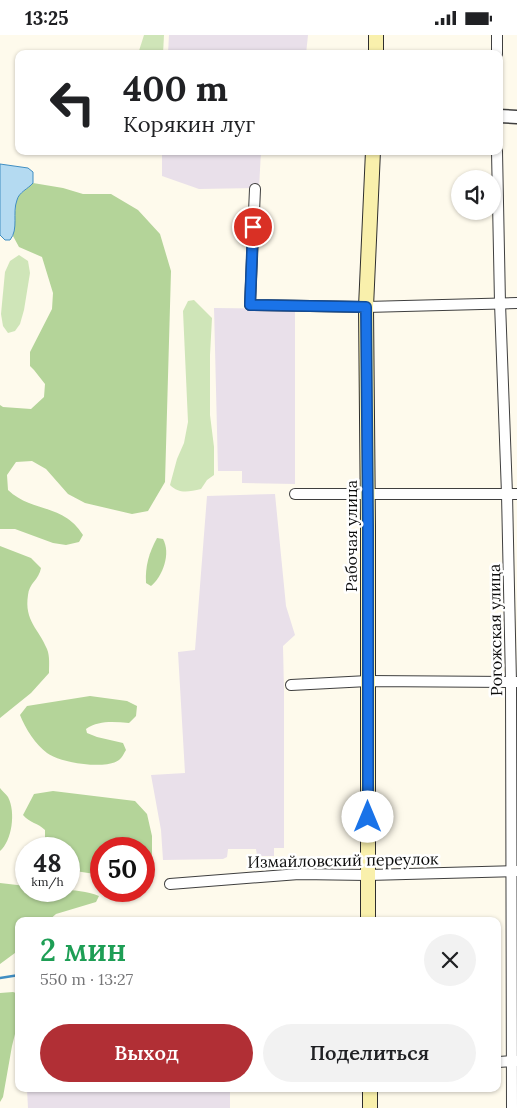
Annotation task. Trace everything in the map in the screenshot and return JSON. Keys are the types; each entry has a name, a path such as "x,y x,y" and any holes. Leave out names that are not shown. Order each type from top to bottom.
{"main road":[{"path":"376,35 376,50"},
{"name":"Рабочая улица","path":"368,917 366,307 373,155"},
{"path":"370,1092 370,1108"}],"street":[{"path":"497,35 497,50"},
{"path":"503,116 517,117"},
{"name":"Рогожская улица","path":"498,155 500,303 512,494 514,682 514,1061 512,1108"},
{"path":"255,189 250,305 366,307 517,303"},
{"path":"295,495 368,493 512,494"},
{"path":"291,685 368,681 514,682"},
{"name":"Измайловский переулок","path":"170,884 299,874 368,875 514,872"},
{"path":"501,1061 514,1061"}],"shaded area":[{"path":"169,35 308,35 306,50 168,50"},
{"path":"162,155 261,155 259,188 199,189 162,176"},
{"path":"214,308 295,309 295,484 242,483 242,471 218,471"},
{"path":"275,494 286,606 295,635 283,646 284,848 274,848 274,856 257,856 256,849 228,849 227,857 223,859 163,860 161,830 151,775 185,773 178,652 195,650 207,496"},
{"path":"27,1092 230,1092 230,1108 28,1108"}],"green space":[{"path":"144,35 164,35 163,50 139,50"},
{"path":"33,183 63,188 83,194 111,194 138,210 160,234 171,271 165,482 148,511 132,514 85,503 68,494 46,469 32,461 16,462 7,475 8,490 17,497 57,513 75,525 83,535 79,542 66,545 53,543 15,529 0,529 0,405 3,407 31,409 44,397 45,384 30,366 30,352 52,309 53,293 42,257 19,247 13,236 16,201 19,195"},
{"path":"19,255 28,261 30,273 20,324 15,331 8,333 3,326 1,314 5,272 10,261"},
{"path":"194,300 212,318 210,415 214,447 214,475 207,480 201,489 184,492 170,485 177,459 184,443 188,422 183,311 188,301"},
{"path":"157,538 163,539 166,557 159,576 151,586 146,583 146,571 150,554"},
{"path":"0,546 31,558 41,568 29,591 27,604 30,618 49,655 49,673 31,693 0,718"},
{"path":"90,696 127,701 137,706 136,716 129,723 101,723 86,729 87,733 97,737 123,743 126,750 120,759 113,763 104,765 83,764 53,757 35,741 20,715 27,706"},
{"path":"0,788 8,797 10,803 12,826 7,840 0,851"},
{"path":"53,791 135,801 147,814 152,837 90,837 90,873 80,872 80,837 45,837 45,830 23,815 34,794"},
{"path":"0,883 15,885 15,902 80,902 80,891 90,893 90,902 96,902 56,914 53,917 15,917 15,953 0,964"},
{"path":"0,993 15,993 15,1034 3,1097 0,1102"}],"water":[{"path":"0,164 28,168 33,172 33,183 18,197 15,210 15,226 10,240 5,240 0,235"}],"waterway":[{"path":"0,978 15,976"}],"route":[{"path":"253,227 250,305 366,307 368,817"}]}
